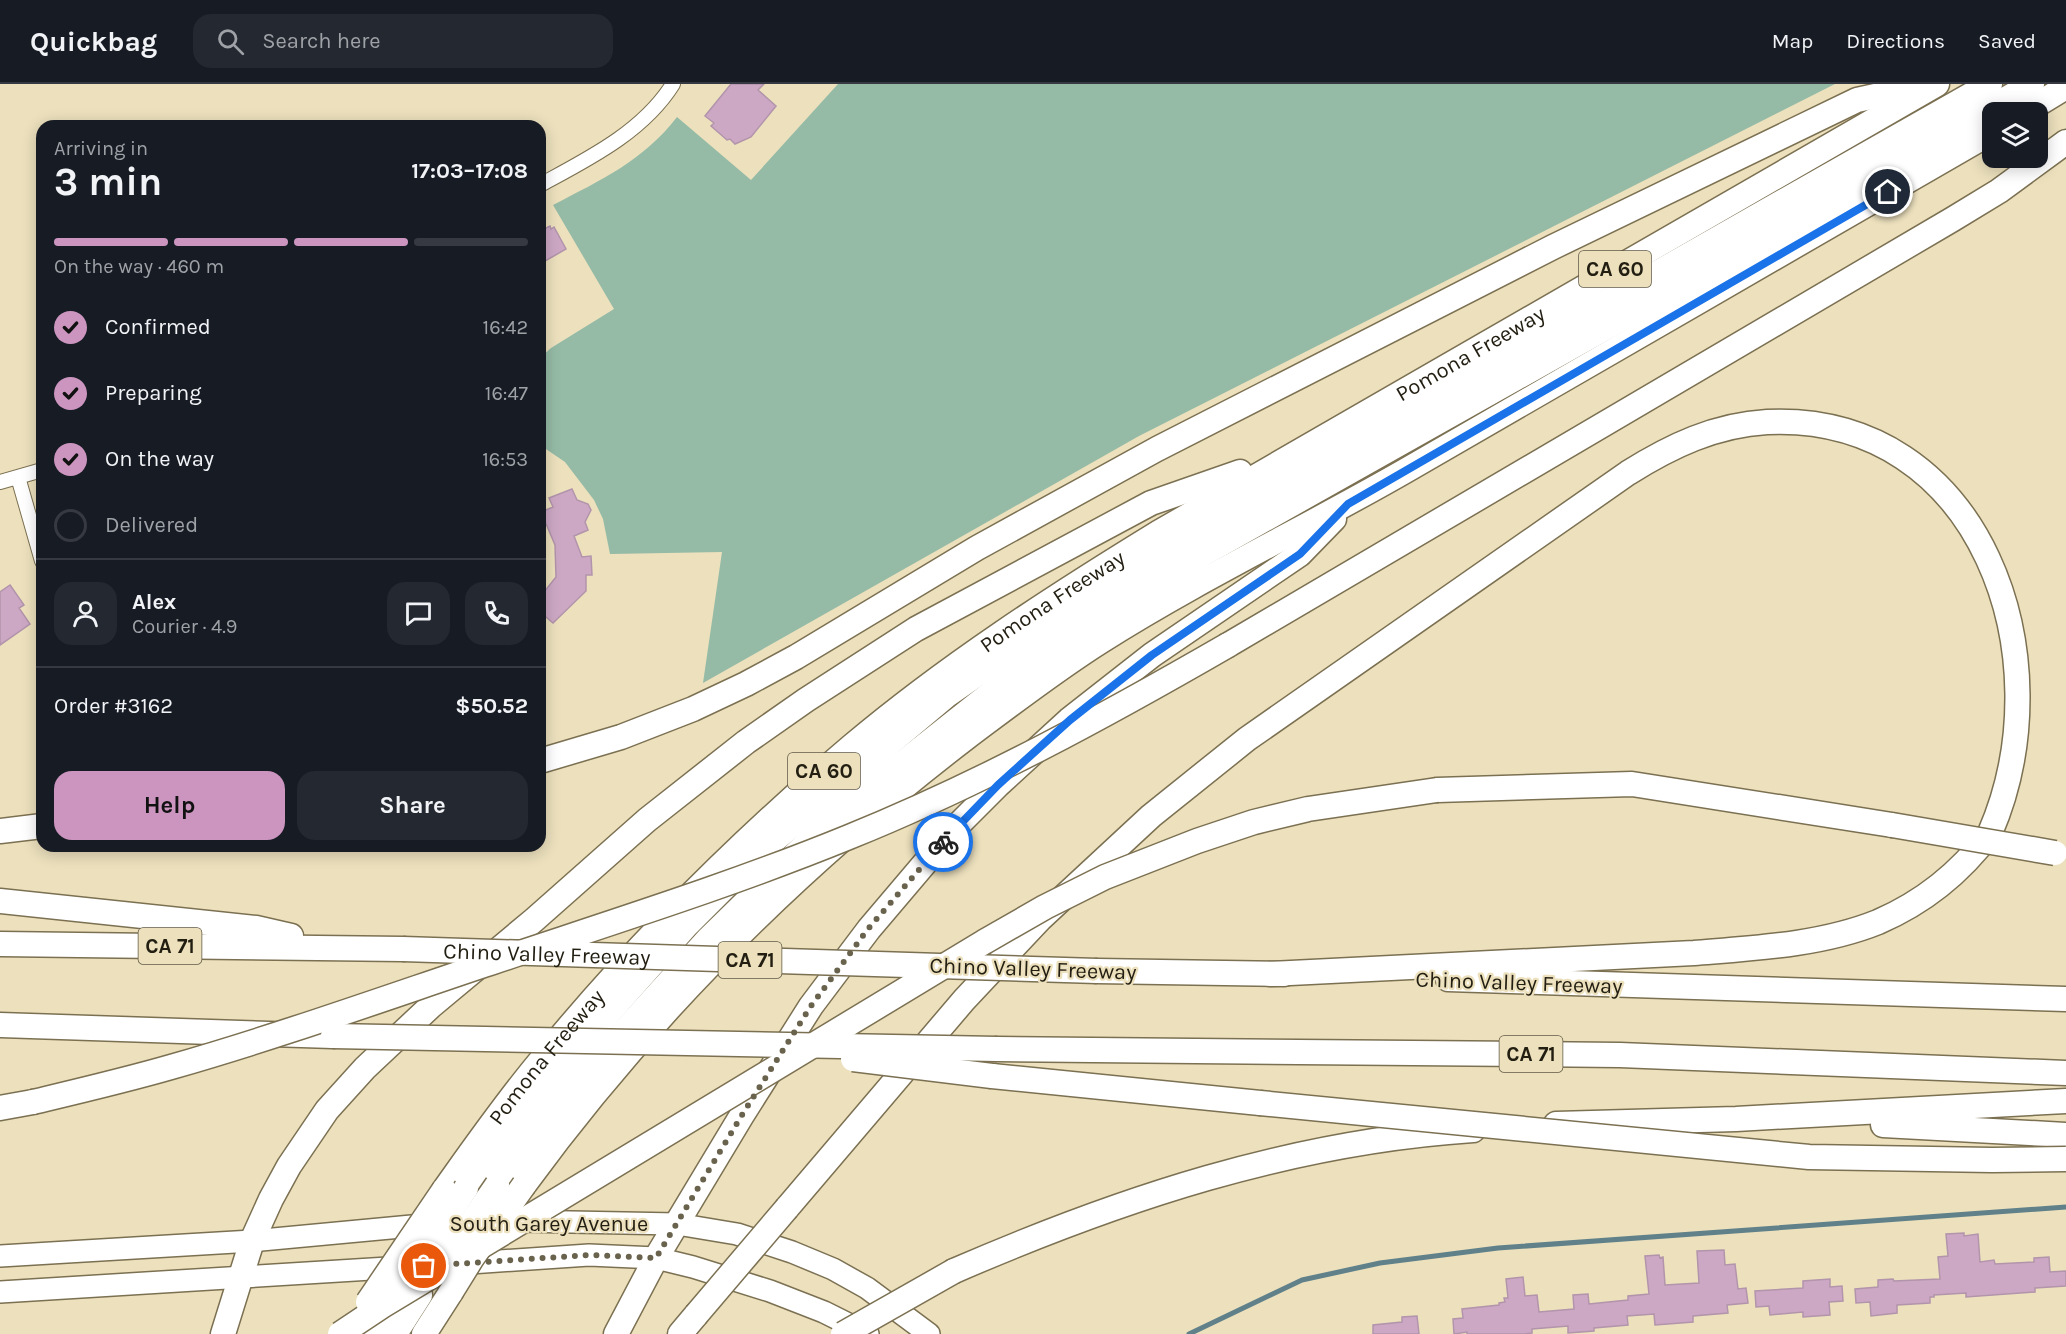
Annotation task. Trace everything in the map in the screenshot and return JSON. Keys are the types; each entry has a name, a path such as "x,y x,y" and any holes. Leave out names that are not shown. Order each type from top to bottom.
{"highway":[{"path":"546,759 621,737 693,709 746,684 796,657 977,548 1157,449 1553,247 1857,100 1928,84"},
{"name":"Pomona Freeway","path":"347,1334 368,1302 455,1189 510,1099 592,1000 729,857 853,745 935,681 1065,590 1158,532 1937,84"},
{"path":"369,1334 455,1189 686,926 760,852 946,696 1048,624 1149,561 1990,84"},
{"path":"395,1334 497,1185 585,1074 708,939 815,835 1000,686 1086,626 1205,553 1686,283 2032,84"},
{"path":"2041,102 2066,87"},
{"name":"CA 60","path":"424,1334 472,1258 524,1185 594,1095 686,992 804,873 906,785 1008,706 1098,643 1184,591 1348,504 1982,138"},
{"path":"0,1108 172,1067 239,1047 639,913 789,860 881,823 1013,763 1228,645 1953,219 1999,191 2066,142"},
{"path":"680,1334 964,1000 1040,919 1101,860 1151,816 1257,732 1628,473 1675,445 1730,427 1765,423 1820,425 1860,435 1905,454 1943,480 1978,515 2016,574"},
{"path":"223,1334 252,1241 271,1199 289,1166 327,1110 365,1068 431,1006 534,920 647,820 737,749 864,661 961,604 1151,503 1293,453"},
{"path":"615,1334 656,1258 811,1006 868,929 953,830 998,785 1070,720 1152,655 1300,554 1348,504"},
{"path":"1270,974 1694,953 1800,942 1861,928 1900,911 1942,883 1961,867 2001,819 2024,770 2031,748 2040,686"},
{"path":"340,1334 392,1300 1045,907 1105,877 1197,841 1254,822 1308,809 1437,790 1632,784 2062,854"},
{"path":"0,831 36,827"},
{"path":"0,900 256,928 341,947"},
{"name":"Chino Valley Freeway","path":"0,945 341,947 2066,999"},
{"name":"CA 71","path":"0,1025 333,1036 996,1049 1620,1055 2066,1073"},
{"path":"765,1044 837,1057 992,1076 1809,1157 2066,1160"},
{"path":"843,1334 954,1271 1030,1238 1107,1209 1267,1161 1322,1150 1402,1137 1469,1130 1562,1124 1736,1119 2066,1101"},
{"path":"1736,1119 2066,1135"}],"main road":[{"name":"South Garey Avenue","path":"0,1257 252,1241 456,1221 677,1224 737,1234 823,1265 867,1288 929,1334"},
{"path":"0,1270 60,1253"},
{"name":"South Garey Avenue","path":"0,1292 589,1255 656,1258 770,1291 824,1312 868,1334"}],"street":[{"path":"546,182 619,140 665,97 673,84"},
{"path":"0,482 36,472"},
{"path":"18,477 36,540"}],"green space":[{"path":"838,84 1835,84 1139,436 703,683 722,552 610,554 603,519 594,500 565,462 546,449 546,353 614,309 553,205 604,178 635,158 650,146 677,117 751,180"}],"building":[{"path":"731,84 764,84 758,90 776,106 751,137 735,144 711,126 714,123 705,116"},
{"path":"554,227 566,249 546,261 546,228"},
{"path":"572,489 577,500 588,504 591,510 585,522 588,530 574,536 582,557 591,556 592,575 586,575 586,591 553,623 546,617 546,590 556,577 555,545 546,524 546,510 553,507 549,498"},
{"path":"10,585 24,605 19,608 30,624 0,645 0,592"},
{"path":"1964,1233 1964,1236 1978,1234 1980,1262 1994,1260 1995,1264 2034,1262 2034,1258 2049,1257 2050,1272 2066,1271 2066,1286 2035,1288 2035,1292 1966,1297 1966,1293 1934,1295 1930,1297 1930,1303 1897,1305 1897,1313 1871,1316 1870,1302 1856,1303 1855,1289 1878,1287 1878,1280 1940,1279 1938,1257 1948,1256 1946,1234"},
{"path":"1724,1250 1725,1265 1735,1264 1738,1289 1746,1288 1748,1303 1727,1305 1728,1313 1693,1316 1693,1322 1655,1325 1654,1314 1627,1316 1628,1325 1568,1333 1568,1326 1532,1329 1532,1333 1524,1334 1467,1334 1467,1332 1454,1334 1453,1319 1463,1318 1462,1309 1499,1305 1505,1302 1504,1298 1508,1298 1506,1279 1523,1277 1525,1296 1537,1295 1539,1312 1574,1309 1573,1295 1588,1294 1589,1304 1628,1300 1628,1296 1649,1294 1645,1256 1663,1257 1665,1285 1699,1283 1697,1251"},
{"path":"1830,1279 1830,1287 1842,1286 1843,1301 1829,1302 1830,1315 1803,1317 1803,1312 1770,1315 1769,1306 1756,1307 1755,1291 1803,1288 1803,1281"},
{"path":"1417,1316 1419,1334 1373,1334 1373,1325 1402,1322 1402,1317"}],"waterway":[{"path":"1189,1334 1302,1280 1380,1263 1498,1248 2066,1207"}],"way so far":[{"path":"424,1266 589,1255 656,1258 811,1006 868,929 943,842"}],"route":[{"path":"943,842 998,785 1104,691 1152,655 1300,554 1348,504 1888,192"}]}
